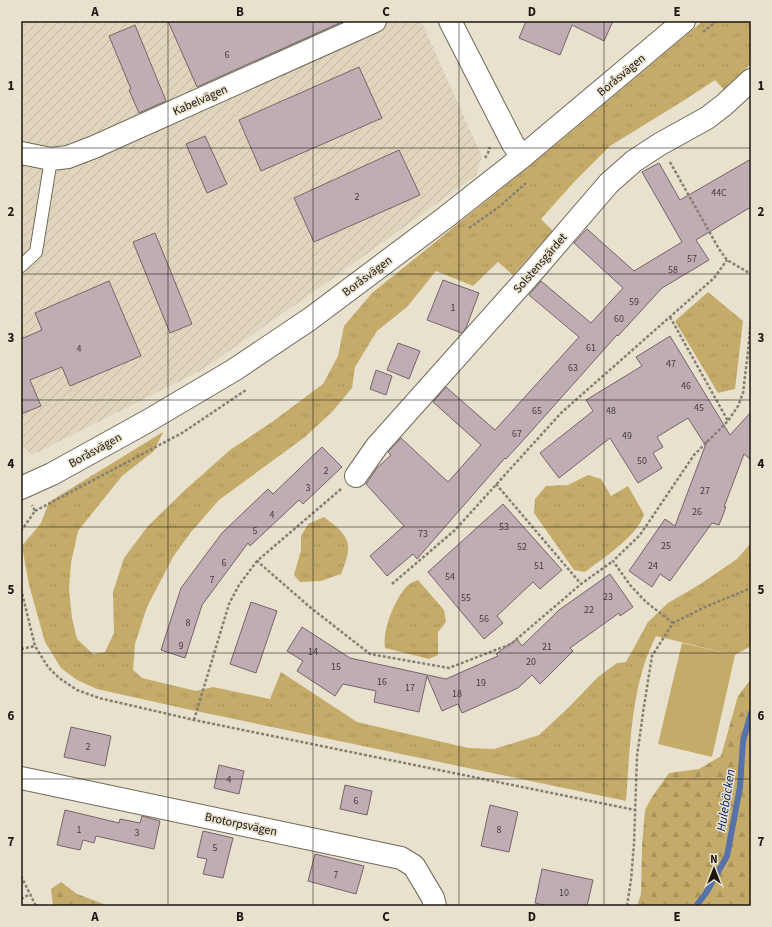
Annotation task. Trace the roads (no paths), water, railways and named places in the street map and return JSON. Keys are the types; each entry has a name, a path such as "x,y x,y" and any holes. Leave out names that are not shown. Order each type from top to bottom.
{"street":[{"name":"Kabelvägen","path":"21,153 51,159 68,157 94,147 375,21"},
{"path":"450,21 513,144 522,157"},
{"name":"Boråsvägen","path":"21,488 52,474 146,422 240,366 310,319 446,217 522,157 684,21"},
{"name":"Solstensgärdet","path":"356,476 377,446 536,268 609,183 634,161 660,144 707,118 750,84"},
{"name":"Brotorpsvägen","path":"21,778 401,858 414,866 433,898 435,906"}],"lane":[{"path":"21,266 36,252 51,159"}],"waterway":[{"name":"Hulebäcken","path":"696,906 706,893 727,856 740,787 743,741 751,713"}]}
